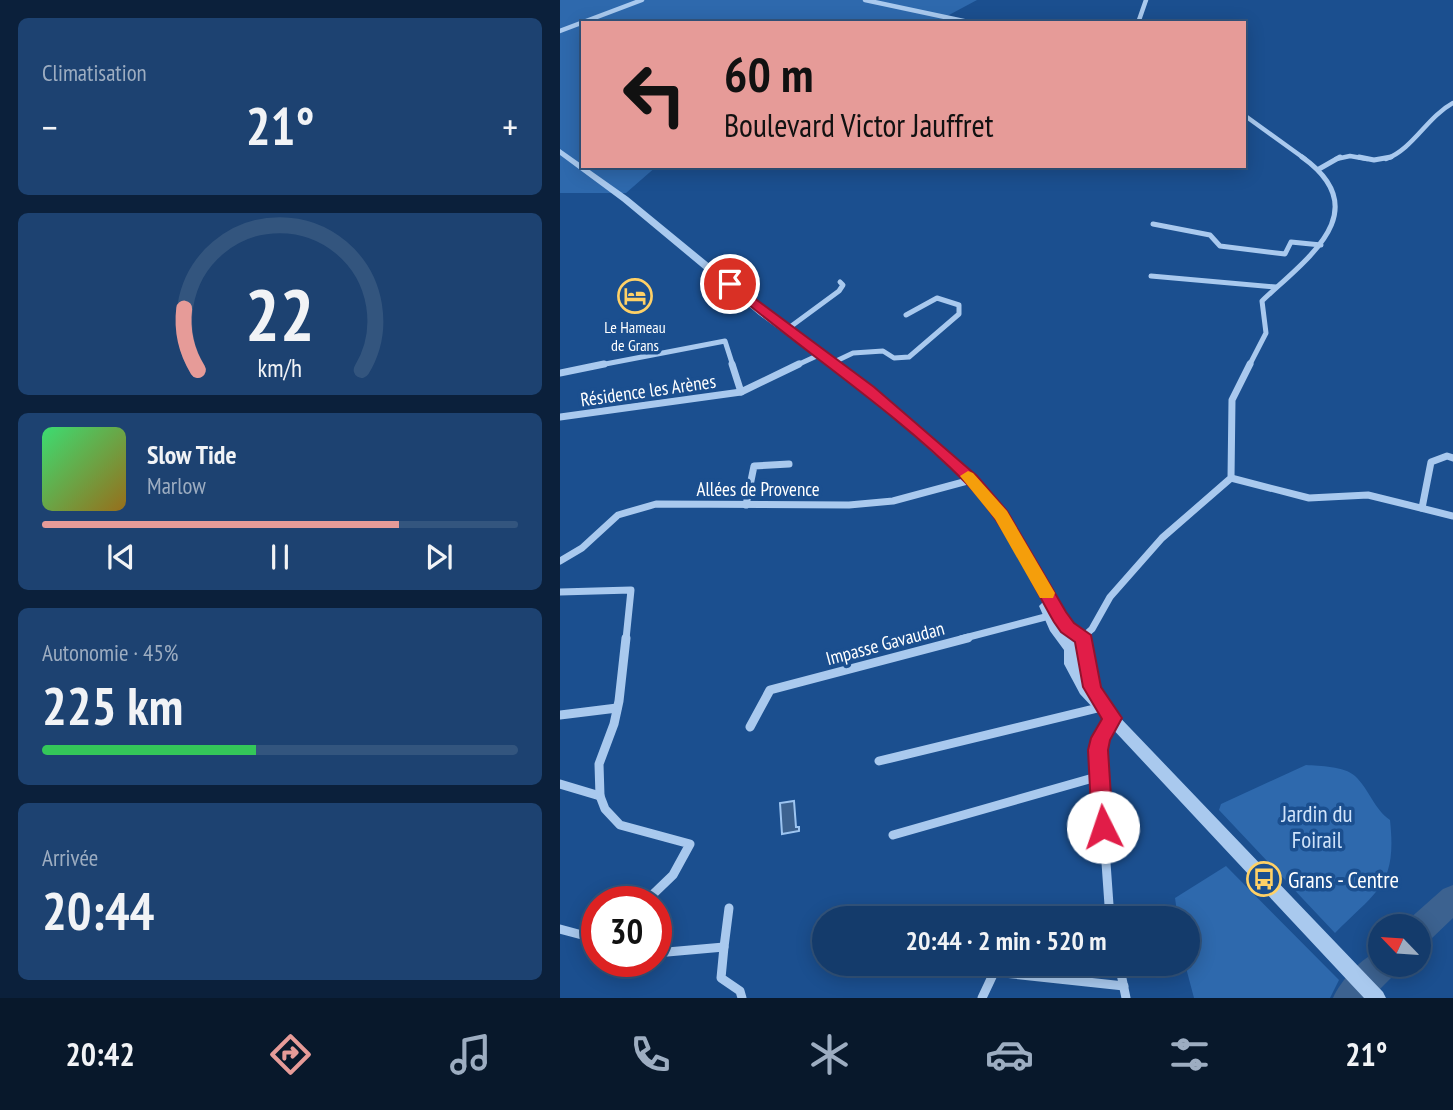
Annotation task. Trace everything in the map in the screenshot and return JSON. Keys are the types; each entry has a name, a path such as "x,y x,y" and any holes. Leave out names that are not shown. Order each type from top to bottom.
{"street":[{"path":"586,21 642,0"},
{"path":"865,0 964,21"},
{"path":"1139,21 1146,0"},
{"path":"560,31 581,23"},
{"path":"1318,169 1338,156 1377,159 1391,156 1453,103"},
{"path":"1075,641 1092,629 1110,597 1162,538 1231,478 1232,400 1266,333 1262,301 1321,245 1337,212 1337,204 1318,169 1246,116"},
{"path":"560,151 581,167"},
{"path":"582,168 786,330 869,390 971,480 1002,515 1075,641 1074,672 1085,690 1377,998"},
{"path":"1153,224 1210,234 1220,246 1285,254 1291,242 1321,245"},
{"path":"1151,276 1276,287"},
{"path":"786,330 842,288 840,282"},
{"path":"832,363 853,353 883,351 894,358 909,357 959,314 959,305 937,298 905,315"},
{"name":"Résidence les Arènes","path":"560,373 725,341 741,392"},
{"name":"Résidence les Arènes","path":"560,417 741,392 821,354"},
{"path":"1422,508 1431,462 1453,458"},
{"path":"746,505 754,466 789,464"},
{"path":"1231,478 1310,498 1368,495 1453,516"},
{"name":"Allées de Provence","path":"560,561 579,551 614,517 656,504 849,505 893,501 971,480"},
{"path":"1038,578 1049,616 1075,641"},
{"path":"560,592 631,590 617,708 599,764 600,796 605,809 620,825 690,844 673,875 662,886"},
{"name":"Impasse Gavaudan","path":"750,727 769,690 1049,616"},
{"path":"560,715 617,708"},
{"path":"879,761 1107,712"},
{"path":"1107,712 1098,750 1109,906"},
{"path":"893,835 1100,776"},
{"path":"560,784 600,796"},
{"path":"729,908 721,978 740,991 742,998"},
{"path":"560,929 581,935"},
{"path":"672,952 724,947"},
{"path":"982,998 992,976"},
{"path":"1039,976 1125,992"}],"green space":[{"path":"560,0 977,0 938,21 581,21 581,168 655,168 626,193 560,193"},
{"name":"Jardin du Foirail","path":"1306,765 1332,767 1355,776 1390,820 1391,842 1387,873 1373,895 1335,933 1219,810 1221,804"},
{"path":"1226,866 1339,980 1330,998 1194,998 1188,976 1200,976 1200,906 1176,906 1175,898"}],"shaded area":[{"path":"794,801 796,827 799,827 799,831 782,834 780,803"}],"waterway":[{"path":"1432,918 1453,899"},
{"path":"1349,998 1370,977"}],"slow traffic":[{"path":"968,476 1002,515 1047,593"}],"place":[{"name":"Le Hameau de Grans","path":"635,296"},
{"name":"Grans - Centre","path":"1264,879"}],"route":[{"path":"730,284 763,313 869,390 971,480 1002,515 1060,617 1074,634 1081,635 1085,640 1083,647 1092,687 1102,707 1112,718 1100,738 1098,750 1103,827"}]}
